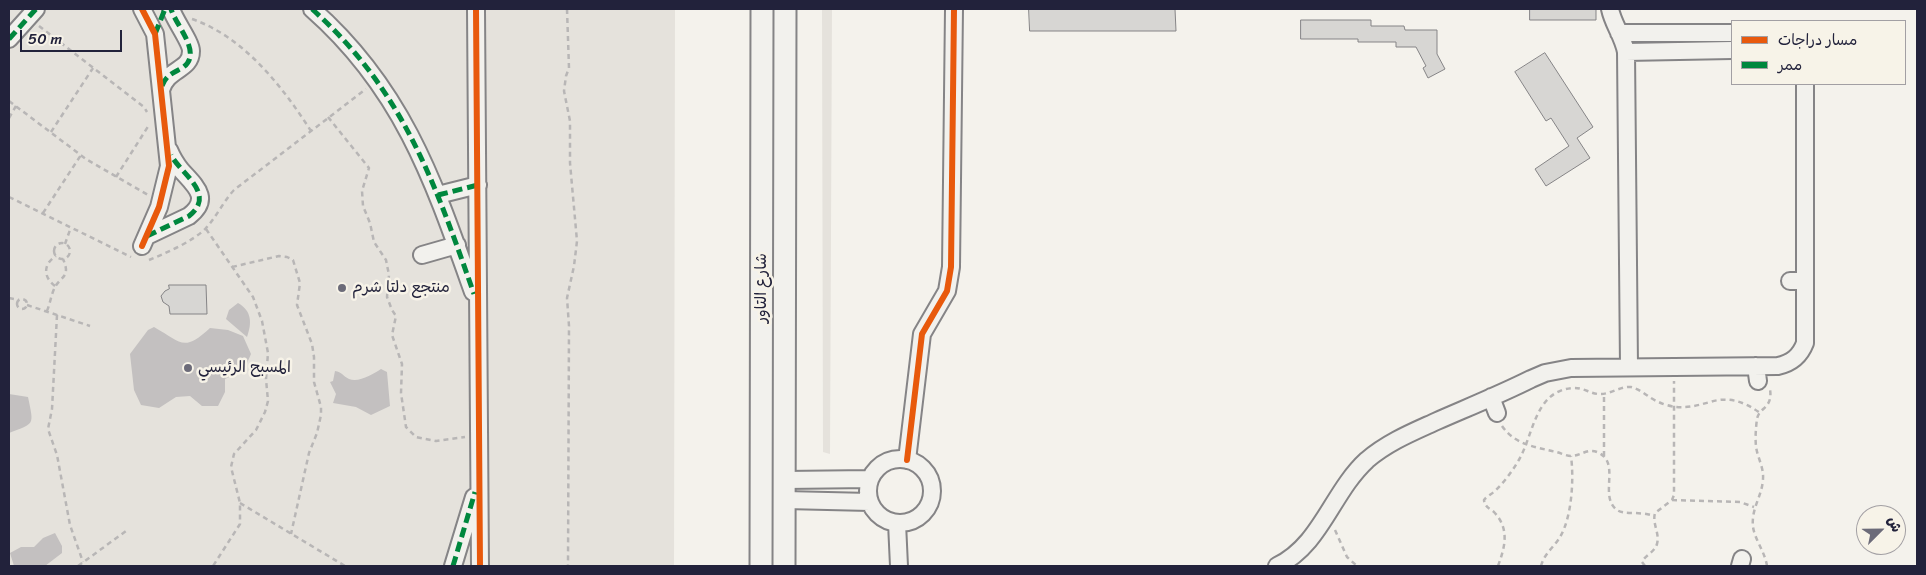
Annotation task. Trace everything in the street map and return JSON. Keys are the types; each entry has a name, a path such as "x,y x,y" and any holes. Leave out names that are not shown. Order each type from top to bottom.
{"main road":[{"name":"شارع التاور","path":"761,566 762,9"},
{"name":"شارع التاور","path":"784,566 785,9"}],"street":[{"path":"142,9 155,34 168,148 168,166 160,201 144,241 189,216 194,212 199,202 197,186 180,168 168,148"},
{"path":"312,9 341,37 361,60 389,98 421,154 478,304"},
{"path":"476,9 480,566"},
{"path":"907,460 922,334 947,291 951,268 954,9"},
{"path":"1610,9 1613,22 1620,33 1626,52 1634,208 1636,331 1629,367"},
{"path":"155,34 169,10 189,43 191,54 184,67 174,71 166,79 161,90"},
{"path":"9,39 32,13"},
{"path":"1620,33 1731,33"},
{"path":"1626,52 1724,54"},
{"path":"1277,566 1287,561 1307,545 1347,482 1362,465 1380,450 1404,436 1494,405 1532,379 1558,370 1584,367 1629,367 1674,374 1761,371 1791,361 1803,348 1805,342 1797,281 1798,213 1805,85"},
{"path":"438,195 478,185"},
{"path":"422,255 457,245"},
{"path":"897,459 907,460 917,464 925,471 932,491 930,502 925,511 907,523 897,523 880,517 870,502 868,494 870,479 874,471 888,461 897,459"},
{"path":"453,566 480,478"},
{"path":"785,490 870,479"},
{"path":"785,490 870,502"},
{"path":"897,523 899,566"}],"path":[{"path":"567,9 568,68 564,91 570,121 570,163 576,241 574,266 567,298 570,326 568,566"},
{"path":"169,10 210,26 238,46 282,89 311,131"},
{"path":"32,13 93,68 144,107 148,116"},
{"path":"51,132 93,68"},
{"path":"9,101 81,155 160,201"},
{"path":"9,118 16,106"},
{"path":"328,117 369,168 363,184 362,199 374,242 386,260 388,268 387,297 396,316 392,335 402,364 401,392 406,427 416,437 436,441 479,436"},
{"path":"116,177 149,127 149,122"},
{"path":"43,213 81,155"},
{"path":"65,244 71,227"},
{"path":"206,229 252,297 258,309 268,354 266,378 268,401 265,412 256,430 238,448 232,460 231,474 240,503 240,524 213,566"},
{"path":"56,256 54,248 61,243 65,244"},
{"path":"63,259 67,257 70,250 65,244"},
{"path":"47,312 55,286 66,274 63,259 56,256"},
{"path":"55,286 48,279 46,270 49,262 56,256"},
{"path":"232,267 282,256 293,260 299,280 297,305 312,344 314,382 321,407 321,415 317,433 309,453 291,534"},
{"path":"9,298 26,300 28,305 90,326"},
{"path":"19,300 17,305 20,308 22,309 28,305"},
{"path":"57,315 52,409 48,428 57,455 70,525 83,562"},
{"path":"1761,371 1770,400 1757,419 1756,446 1762,467 1763,480 1761,495 1754,507 1754,530 1766,558 1767,566"},
{"path":"1672,500 1674,495 1674,374"},
{"path":"1498,566 1504,549 1505,536 1501,523 1492,510 1486,506 1484,500 1512,473 1539,410 1549,397 1573,388 1581,388 1588,392 1604,394 1626,387 1673,407 1690,407 1727,400 1744,403 1760,412"},
{"path":"1604,394 1604,456 1609,465 1609,498 1611,504 1620,512 1642,512 1654,516"},
{"path":"1494,405 1499,421 1509,434 1526,444 1571,456 1587,451 1604,456"},
{"path":"1541,566 1544,558 1560,538 1567,520 1573,480 1571,456"},
{"path":"1645,566 1642,562 1644,558 1652,552 1657,544 1658,531 1654,516 1657,510 1672,500 1740,502 1754,507"},
{"path":"240,503 345,566"},
{"path":"1327,514 1347,557 1357,566"},
{"path":"78,566 126,531"}],"shaded area":[{"name":"منتجع دلتا شرم","path":"9,9 675,9 674,566 9,566"},
{"path":"822,9 832,9 830,454 823,452"},
{"path":"238,303 243,306 250,318 247,337 226,319 229,310"},
{"name":"المسبح الرئيسي","path":"154,327 176,340 188,343 201,336 210,328 228,330 243,336 251,354 244,370 225,379 225,392 218,406 202,406 190,396 176,397 159,408 141,405 134,390 130,354 148,330"},
{"path":"381,369 387,372 390,406 371,415 356,407 333,403 336,394 330,382 333,381 335,371 349,379 357,380"},
{"path":"9,394 28,397 31,418 28,425 9,433"},
{"path":"55,533 62,546 62,553 45,566 14,566 10,553 21,547 34,547 43,538"}],"building":[{"path":"1029,9 1175,9 1176,31 1030,31"},
{"path":"1530,9 1596,9 1596,20 1530,20"},
{"path":"1301,20 1371,20 1371,26 1404,26 1405,30 1437,30 1437,54 1445,69 1428,78 1423,68 1426,66 1416,47 1396,47 1396,42 1358,42 1358,39 1301,39"},
{"path":"1545,53 1593,127 1577,138 1590,158 1546,186 1535,169 1569,146 1551,118 1546,121 1515,72"},
{"path":"169,285 206,285 207,314 170,314 169,306 163,302 161,296 169,289"}],"marked path":[{"path":"9,39 36,9"},
{"path":"155,34 165,9"},
{"path":"162,86 168,77 188,62 190,55 187,40 171,9"},
{"path":"312,9 343,40 370,72 393,106 430,176 474,294"},
{"path":"147,236 189,216 197,208 198,192 171,155"},
{"path":"438,195 478,185"},
{"path":"453,566 475,492"}],"cycle path":[{"path":"142,9 155,34 169,166 159,207 142,246"},
{"path":"476,9 480,566"},
{"path":"907,460 922,334 947,291 951,267 954,9"}],"place":[{"name":"منتجع دلتا شرم","path":"342,288"},
{"name":"المسبح الرئيسي","path":"188,368"}]}
